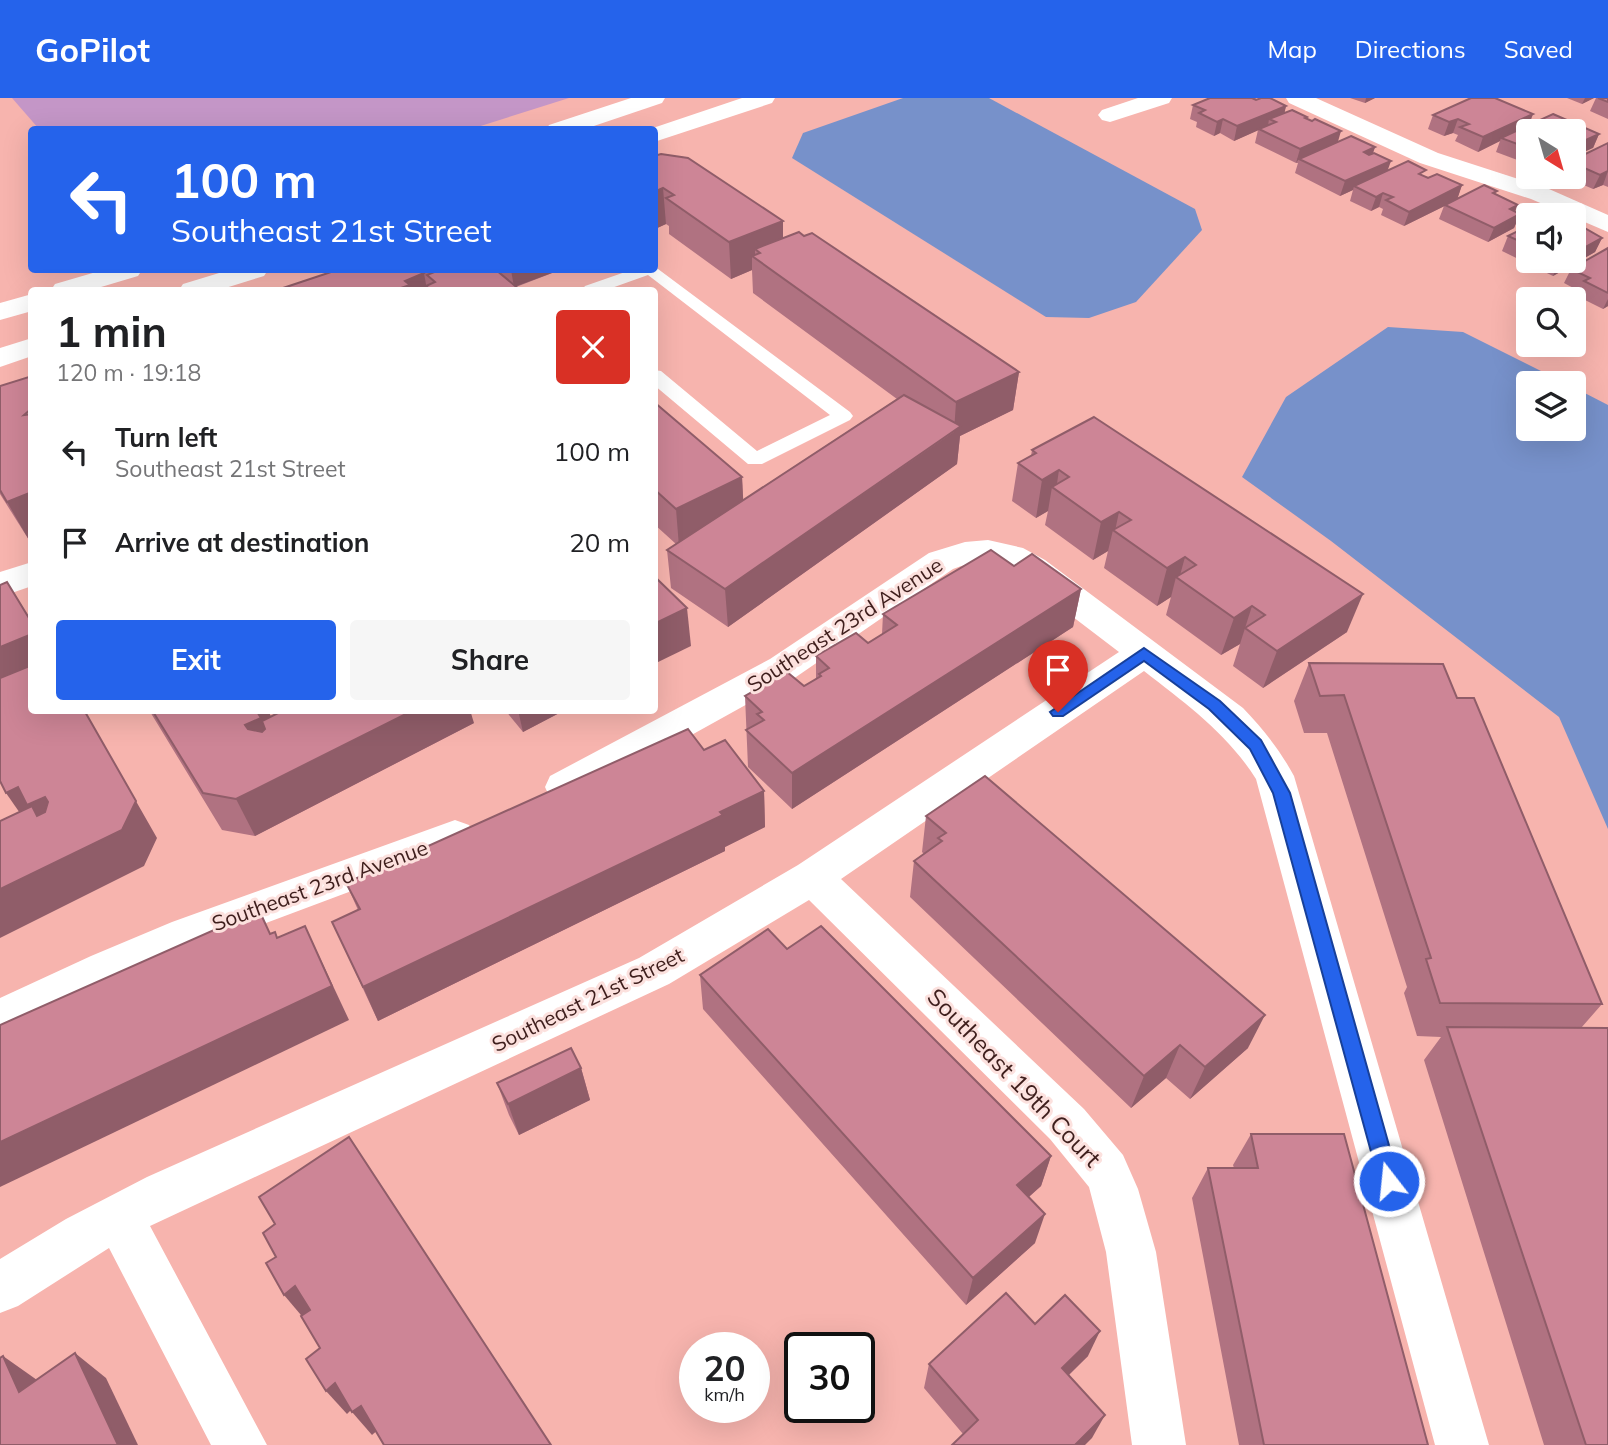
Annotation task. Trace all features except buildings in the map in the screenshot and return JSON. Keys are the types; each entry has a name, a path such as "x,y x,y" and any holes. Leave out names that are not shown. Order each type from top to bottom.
{"street":[{"path":"569,126 654,98"},
{"path":"1110,115 1161,98"},
{"path":"1297,98 1429,158 1540,194 1608,224"},
{"path":"658,133 746,100"},
{"path":"75,287 119,273"},
{"path":"202,287 246,273"},
{"path":"0,312 28,303"},
{"path":"0,358 28,348"},
{"name":"Southeast 23rd Avenue","path":"531,803 614,762 723,702 827,638 927,568 966,552 995,551 1020,559 1214,705 1243,731 1267,761 1282,793 1461,1445"},
{"path":"0,585 28,574"},
{"name":"Southeast 21st Street","path":"0,1288 83,1236 234,1160 601,997 718,935 812,877 1144,653"},
{"name":"Southeast 23rd Avenue","path":"0,1020 135,956 214,924 424,849 489,822"},
{"name":"Southeast 19th Court","path":"812,877 1067,1124 1106,1171 1114,1189 1131,1252 1158,1445"},
{"path":"119,1217 240,1445"}],"lane":[{"path":"599,287 638,273"},
{"path":"656,273 843,416 755,460 658,378"}],"shaded area":[{"path":"12,98 569,98 480,126 36,126"}],"water":[{"path":"903,98 989,98 1195,209 1202,230 1136,302 1089,318 1046,317 792,158 803,133"},
{"path":"1388,327 1463,332 1541,371 1516,371 1516,441 1586,441 1586,394 1608,405 1608,829 1559,717 1331,541 1242,477 1286,397"}],"route":[{"path":"1058,712 1144,653 1230,718 1267,761 1282,793 1389,1181"}]}
